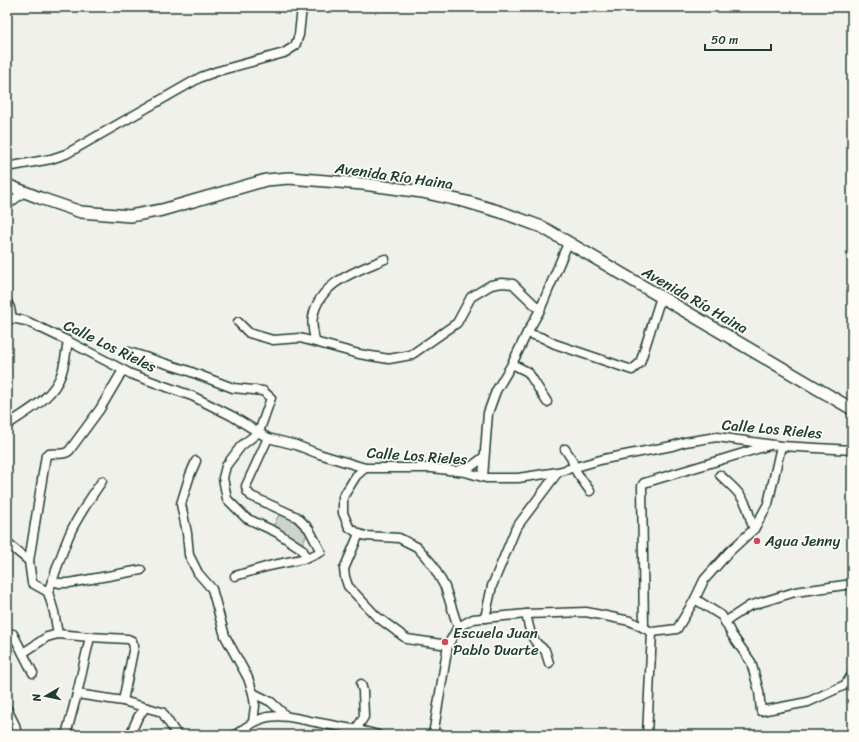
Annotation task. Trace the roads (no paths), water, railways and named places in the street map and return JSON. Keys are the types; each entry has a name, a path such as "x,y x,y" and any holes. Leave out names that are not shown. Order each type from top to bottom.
{"street":[{"path":"7,167 51,159 66,154 201,77 284,53 295,46 299,35 302,7"},
{"name":"Avenida Río Haina","path":"7,185 81,212 130,216 162,210 266,180 289,178 363,184 422,192 466,202 501,212 542,227 852,409"},
{"path":"7,205 24,192"},
{"path":"483,477 488,413 496,391 540,310 568,243"},
{"path":"314,341 312,318 316,305 330,286 344,277 385,259"},
{"path":"238,322 249,333 273,340 300,338 359,354 389,359 411,356 458,323 471,297 491,285 502,283 513,284 540,310"},
{"path":"527,333 632,370 640,363 661,297"},
{"path":"7,302 10,308 9,318"},
{"name":"Calle Los Rieles","path":"9,318 26,321 123,370 192,396 232,416 268,438 296,445 319,454 365,468 432,468 465,472 483,477 518,478 558,472 604,459 717,436 777,445 852,450"},
{"path":"7,425 32,409 50,393 58,382 62,373 68,341"},
{"path":"129,352 186,370 233,388 263,391 271,398 259,432 242,446 226,466 223,478 227,499 246,518 276,532 302,549 307,558"},
{"path":"512,364 528,372 546,402"},
{"path":"48,592 32,583 29,561 46,455 51,453 66,454 69,451 100,409 123,370"},
{"path":"235,576 268,566 307,558 321,552 309,529 297,516 251,496 247,491 246,486 268,438"},
{"path":"433,735 448,646 458,627 473,619 526,614 586,612 630,621 644,628 652,632 677,629 695,599 704,580 730,551 754,529 768,504 777,445 646,481 644,483 642,486 644,628"},
{"path":"565,449 571,458 577,473 590,491"},
{"path":"456,471 472,466 484,457"},
{"path":"196,461 180,504 187,533 189,556 198,573 212,589 224,636 248,678 253,693 255,706 253,722"},
{"path":"365,468 356,476 343,497 343,513 349,527 359,534 366,536 399,538 417,547 432,564 445,587 458,627"},
{"path":"485,618 492,586 516,528 558,472"},
{"path":"720,475 739,491 748,509 754,529"},
{"path":"58,634 54,612 48,592 71,532 83,509 102,480"},
{"path":"359,534 344,569 348,586 376,616 407,639 448,646"},
{"path":"7,543 29,561"},
{"path":"52,581 69,583 141,570"},
{"path":"725,622 749,606 795,592 852,584"},
{"path":"695,599 722,616 732,635 751,662 759,691 761,711 808,702 844,685 852,675"},
{"path":"526,614 533,639 537,645 545,650 549,664"},
{"path":"647,735 652,632"},
{"path":"13,634 33,673"},
{"path":"23,653 48,637 58,634 128,639 132,641 134,646 123,701"},
{"path":"66,735 90,637"},
{"path":"356,729 364,717 363,691 361,684"},
{"path":"253,693 271,702 285,716"},
{"path":"77,694 123,701 162,712 177,735"},
{"path":"130,735 138,717 145,708"},
{"path":"7,709 15,725 17,735"},
{"path":"236,735 253,722 266,717 285,716 356,729 365,733 378,735"}],"place":[{"name":"Agua Jenny","path":"757,541"},
{"name":"Escuela Juan Pablo Duarte","path":"445,642"}]}
